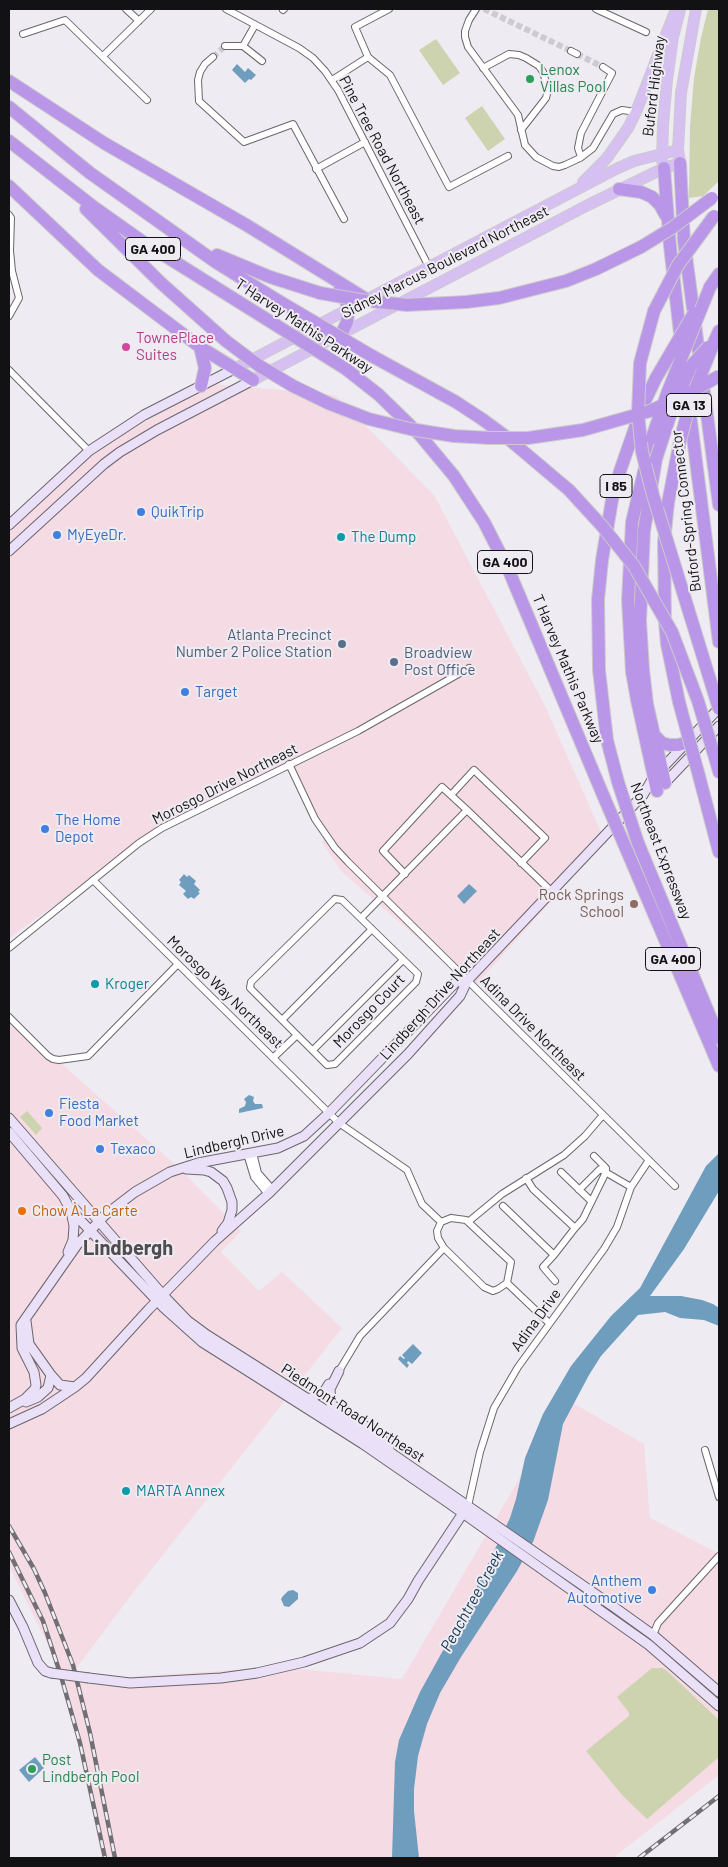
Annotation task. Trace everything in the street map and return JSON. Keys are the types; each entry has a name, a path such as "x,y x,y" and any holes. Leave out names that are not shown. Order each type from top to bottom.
{"highway":[{"path":"9,81 96,138 334,278 366,299"},
{"name":"T Harvey Mathis Parkway","path":"9,107 90,173 217,263 372,356 456,402 505,436 569,490 602,526 634,566 672,632 698,701 718,766"},
{"name":"T Harvey Mathis Parkway","path":"9,141 49,173 144,242 346,369 379,395 419,434 454,476 484,522 509,571 719,1066"},
{"name":"Buford-Spring Connector","path":"662,161 676,297 719,642"},
{"name":"GA 13","path":"680,163 684,241 719,505"},
{"path":"49,173 161,283 226,341 258,365 293,386 330,404 369,419 410,430 454,436 528,438 583,430 650,411 691,392 719,376"},
{"path":"9,186 91,264 200,347 252,380"},
{"path":"619,190 641,192 652,198 660,205 668,219"},
{"path":"170,230 238,265 270,278 320,293 407,305 466,302 499,298 566,281 596,269 641,247 672,228 716,194"},
{"path":"717,213 678,265 654,312 640,363 638,413 642,452 655,504 719,709"},
{"name":"Northeast Expressway","path":"719,274 673,347 643,405 612,500 602,560 598,608 599,670 608,740 618,782 638,842 719,1038"},
{"path":"334,278 349,308 347,322 342,333"},
{"path":"659,781 632,672 628,600 632,522 652,438 668,391 710,287"},
{"path":"659,781 643,669 640,621 644,531 656,459 673,407 691,366 717,335"},
{"path":"717,335 689,407 678,449 668,503 664,562 667,644 679,702 719,852"},
{"path":"200,347 205,368 201,386"},
{"path":"653,734 662,743 670,745 689,742"}],"main road":[{"path":"565,196 593,173 622,137 636,112 676,9"},
{"name":"Buford Highway","path":"662,161 667,80 680,9"},
{"name":"Buford Highway","path":"680,163 678,150 681,93 696,9"},
{"name":"Sidney Marcus Boulevard Northeast","path":"9,551 104,464 156,430 619,190 678,150"},
{"name":"Sidney Marcus Boulevard Northeast","path":"9,525 90,451 128,424 634,161 680,163"},
{"name":"Lindbergh Drive Northeast","path":"643,795 659,781 689,742 719,709"},
{"name":"Lindbergh Drive Northeast","path":"215,1241 270,1192 414,1047 460,996 467,981 643,795 719,726"},
{"name":"Lindbergh Drive","path":"9,1408 25,1399 35,1389 36,1384 34,1372 22,1348 21,1325 65,1260 99,1221 134,1192 170,1172 198,1163 278,1148 304,1136 329,1113 456,983 467,981"},
{"name":"Piedmont Road Northeast","path":"9,1118 99,1221 160,1298 206,1335 394,1454 466,1510"},
{"name":"Piedmont Road Northeast","path":"10,1138 63,1196 70,1209 90,1231 160,1298 202,1342 558,1569 652,1635 719,1692"},
{"path":"9,1424 42,1409 75,1387 215,1241 228,1223 232,1202 228,1188 218,1176 204,1170 170,1172"},
{"path":"65,1260 72,1240 74,1226 70,1209"},
{"path":"26,1316 29,1344 60,1385 75,1387"},
{"path":"308,1399 324,1392 339,1371"},
{"path":"339,1371 330,1390 332,1404 378,1434 394,1454"},
{"name":"Lindbergh Drive","path":"9,1408 30,1401 42,1393 49,1386 51,1375"},
{"path":"9,1600 38,1663 45,1671 51,1673 130,1683 221,1678 256,1673 304,1662 360,1643 390,1623 466,1510"},
{"name":"Piedmont Road Northeast","path":"482,1521 553,1577 649,1645 719,1706"}],"street":[{"path":"126,9 139,20"},
{"path":"103,56 151,9"},
{"name":"Pine Tree Road Northeast","path":"226,9 299,48 313,58 332,80 430,266"},
{"path":"389,9 355,27 368,57 390,75 449,187 508,156"},
{"path":"476,9 469,20 465,37 470,51 518,115 525,145 536,157 548,164 559,167 581,157 593,148 613,114 622,110 636,112"},
{"path":"596,9 646,32"},
{"path":"23,34 65,20 147,100"},
{"path":"243,46 255,25"},
{"path":"225,46 243,46 262,61"},
{"path":"483,68 509,54 526,58 539,66 544,72 548,89 546,98 544,103 521,130"},
{"path":"213,57 200,72 198,80 199,100 244,142 293,124 344,219"},
{"path":"332,80 368,57"},
{"path":"581,157 578,148 581,133 612,73 603,67"},
{"path":"316,169 365,142"},
{"path":"9,215 11,218 10,251 12,271 18,298 9,316"},
{"path":"9,370 90,451"},
{"name":"Morosgo Drive Northeast","path":"9,948 93,880 162,828 358,731 469,668"},
{"name":"Adina Drive Northeast","path":"289,764 325,835 348,862 676,1186"},
{"path":"451,795 474,770 545,838 521,862"},
{"path":"406,874 383,851 442,786 552,892"},
{"path":"361,918 467,810"},
{"name":"Morosgo Way Northeast","path":"93,880 339,1123 407,1170 422,1204 441,1222"},
{"name":"Morosgo Court","path":"335,899 342,900 372,929 418,974 416,982 335,1064 327,1065 250,988 251,982 335,899"},
{"path":"282,1020 372,929"},
{"path":"313,1050 403,960"},
{"path":"9,1017 53,1059 59,1060 88,1056 178,964"},
{"path":"274,1057 297,1035"},
{"path":"468,1222 502,1194 564,1156 603,1115"},
{"path":"250,1153 258,1173 270,1192"},
{"path":"555,1281 543,1267 583,1219 606,1172 606,1168 594,1156"},
{"name":"Adina Drive","path":"466,1510 480,1452 494,1408 518,1367 548,1323 604,1248 617,1227 631,1187 648,1160"},
{"path":"579,1190 600,1170 631,1187"},
{"path":"561,1172 591,1201"},
{"path":"526,1178 533,1189 575,1228"},
{"path":"503,1206 554,1254"},
{"path":"451,1218 460,1218 468,1222 511,1262 507,1283 498,1289 493,1291 484,1287 444,1248 438,1238 437,1231 441,1222 451,1218"},
{"path":"339,1371 360,1336 444,1248"},
{"path":"507,1283 548,1323"},
{"path":"704,1450 719,1497"},
{"path":"652,1635 658,1622 719,1556"}],"shaded area":[{"path":"201,383 335,395 434,495 545,706 605,841 474,987 342,872 322,843 325,835 293,766 153,835 9,938 9,530 36,503 98,450 158,408"},
{"path":"9,1017 179,1168 241,1231 221,1252 259,1291 282,1272 342,1328 132,1594 67,1681 279,1667 402,1679 566,1399 644,1444 650,1518 719,1552 719,1775 613,1858 102,1858 66,1681 9,1566"}],"green space":[{"path":"708,9 719,9 719,181 703,196 689,198 690,127 694,78"},
{"path":"436,39 460,73 443,85 419,50"},
{"path":"482,106 505,139 488,151 465,118"},
{"path":"27,1111 42,1128 36,1135 20,1117"},
{"path":"652,1668 666,1670 719,1720 719,1757 647,1819 623,1796 586,1751 629,1716 629,1713 617,1697"}],"water":[{"path":"237,64 245,72 248,68 256,75 245,83 232,70"},
{"path":"184,874 187,877 189,875 196,881 194,884 200,890 198,892 200,893 194,899 191,897 188,899 183,894 186,891 179,885 181,882 179,880"},
{"path":"469,884 477,891 464,904 457,896"},
{"path":"249,1095 254,1097 253,1101 255,1104 262,1104 263,1108 239,1113 239,1109 245,1106 246,1102 244,1099"},
{"name":"Peachtree Creek","path":"719,1153 719,1191 684,1249 650,1296 681,1296 713,1304 719,1308 719,1326 704,1320 680,1318 665,1312 638,1315 601,1356 589,1375 563,1424 548,1500 533,1542 517,1571 440,1693 427,1724 418,1756 414,1789 414,1811 419,1858 392,1858 395,1762 399,1740 420,1692 467,1607 510,1518 525,1458 543,1414 571,1366 611,1316 640,1288 706,1166"},
{"path":"413,1344 422,1353 412,1364 408,1361 409,1365 407,1368 398,1359 400,1356 405,1358 402,1355"},
{"path":"293,1590 298,1593 298,1599 289,1607 284,1606 281,1599 288,1591"},
{"name":"Post Lindbergh Pool","path":"35,1757 44,1768 29,1782 19,1770"}],"tunnel":[{"path":"484,9 571,51"},
{"path":"213,57 225,46"},
{"path":"577,54 603,67"}],"railway":[{"path":"9,1526 34,1569 73,1665 90,1733 115,1858"},
{"path":"9,1552 43,1621 61,1676 80,1743 105,1858"},
{"path":"639,1858 719,1796"}],"place":[{"name":"Lenox Villas Pool","path":"530,79"},
{"name":"TownePlace Suites","path":"126,347"},
{"name":"QuikTrip","path":"141,512"},
{"name":"MyEyeDr.","path":"57,535"},
{"name":"The Dump","path":"341,537"},
{"name":"Atlanta Precinct Number 2 Police Station","path":"342,644"},
{"name":"Broadview Post Office","path":"394,662"},
{"name":"Target","path":"185,692"},
{"name":"The Home Depot","path":"45,829"},
{"name":"Rock Springs School","path":"634,904"},
{"name":"Kroger","path":"95,984"},
{"name":"Fiesta Food Market","path":"49,1113"},
{"name":"Texaco","path":"100,1149"},
{"name":"Chow À La Carte","path":"22,1211"},
{"name":"MARTA Annex","path":"126,1491"},
{"name":"Anthem Automotive","path":"652,1590"},
{"name":"Post Lindbergh Pool","path":"32,1769"}],"district":[{"name":"Lindbergh","path":"128,1248"}]}
